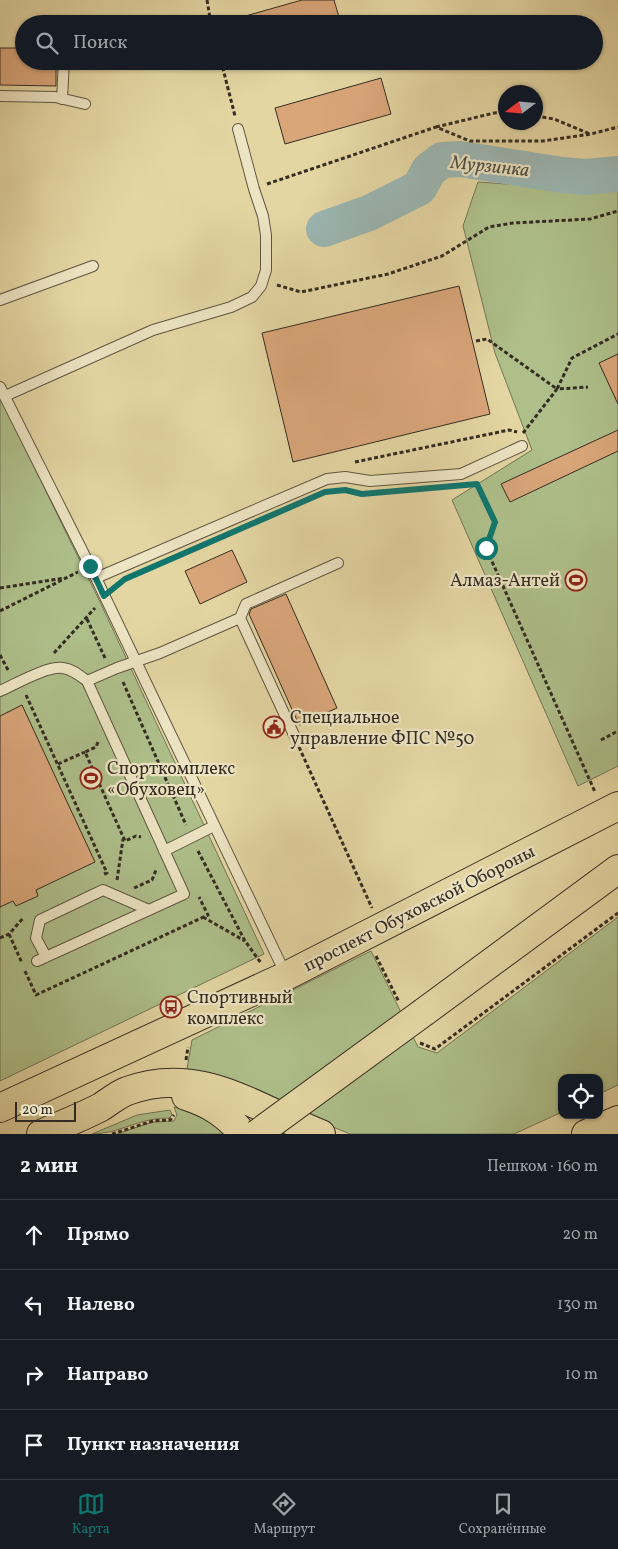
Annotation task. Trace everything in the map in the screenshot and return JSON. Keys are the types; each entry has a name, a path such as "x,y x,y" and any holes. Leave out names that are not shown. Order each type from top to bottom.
{"main road":[{"name":"проспект Обуховской Обороны","path":"0,1108 275,972 608,801"},
{"path":"256,1134 618,869"},
{"path":"540,927 588,908 618,888"},
{"path":"41,1134 101,1107 124,1092 150,1083 178,1081 213,1087 321,1134"},
{"path":"101,1107 164,1096 186,1096 208,1103 228,1116 243,1134"},
{"path":"586,1134 618,1120"}],"lane":[{"path":"62,99 64,70"},
{"path":"0,96 62,99 85,104"},
{"path":"238,129 263,216 267,253 261,286 252,297 231,307 153,330 2,392 96,578 214,826 275,972"},
{"path":"0,300 93,266"},
{"path":"96,578 327,479 345,477 370,481 461,474 522,446"},
{"path":"87,681 240,618 246,604 338,563"},
{"path":"240,618 294,735"},
{"path":"0,691 46,671 62,667 73,671 87,681 184,894 149,910 41,959 36,938 40,920 103,890 149,910"},
{"path":"164,851 214,826"}],"path":[{"path":"207,0 210,15"},
{"path":"223,70 238,129"},
{"path":"254,189 436,127 498,112"},
{"path":"543,117 554,119 591,134"},
{"path":"436,127 470,141 543,141 591,134 618,127"},
{"path":"252,297 280,284 301,292 388,274 420,265 442,256 489,228 513,223 590,219 618,211"},
{"path":"522,446 523,432 557,389 572,358 618,334"},
{"path":"476,341 487,339 557,389 588,387"},
{"path":"468,485 484,484 483,465"},
{"path":"477,484 495,522 486,548 608,801"},
{"path":"0,588 68,577"},
{"path":"17,697 46,684 47,660 87,619 104,596"},
{"path":"87,619 107,663 117,668 192,838 245,941"},
{"path":"0,655 8,670"},
{"path":"20,682 107,873 123,885"},
{"path":"601,740 618,731"},
{"path":"294,735 374,912"},
{"path":"58,764 96,747 99,744 98,740"},
{"path":"84,752 124,838 117,881"},
{"path":"124,838 125,841 136,836 144,840"},
{"path":"129,890 152,880 156,870 154,863"},
{"path":"99,877 107,873"},
{"path":"0,938 9,934 26,915"},
{"path":"203,917 245,941 275,972"},
{"path":"185,1067 190,1039"},
{"path":"112,1134 152,1121 170,1120 174,1117 171,1109"}],"green space":[{"path":"478,182 596,190 618,187 618,766 578,786 452,500 532,450 495,353 463,226"},
{"name":"Спорткомплекс «Обуховец»","path":"0,397 100,602 264,954 0,1081"},
{"path":"618,917 618,1085 603,1092 603,1074 558,1074 558,1114 514,1134 350,1134 208,1075 187,1069 192,1040 371,951 418,1047 437,1053"},
{"path":"174,1107 202,1116 225,1134 117,1134 152,1122 174,1121 177,1115"},
{"path":"170,1110 172,1115 169,1118 149,1120 111,1131 92,1134 137,1115"}],"building":[{"path":"302,0 334,0 338,15 249,15"},
{"path":"0,48 15,48 15,70 56,70 56,86 0,85"},
{"path":"381,78 391,114 285,144 275,108"},
{"path":"459,286 490,414 293,462 262,333"},
{"path":"618,354 618,404 599,363"},
{"path":"618,430 618,451 510,502 501,484"},
{"path":"232,550 247,582 200,604 185,571"},
{"path":"286,594 337,708 299,725 249,614 251,609"},
{"path":"22,705 95,862 36,890 38,896 16,906 13,901 0,907 0,716"}],"waterway":[{"name":"Мурзинка","path":"324,229 369,213 419,188 429,170 442,160 460,159 586,177 618,174"}],"place":[{"name":"Алмаз-Антей","path":"576,580"},
{"name":"Специальное управление ФПС №50","path":"274,727"},
{"name":"Спорткомплекс «Обуховец»","path":"91,778"},
{"name":"Спортивный комплекс","path":"171,1007"}],"route":[{"path":"90,566 104,596 125,579 325,492 335,490 362,494 477,484 495,522 486,548"}]}
